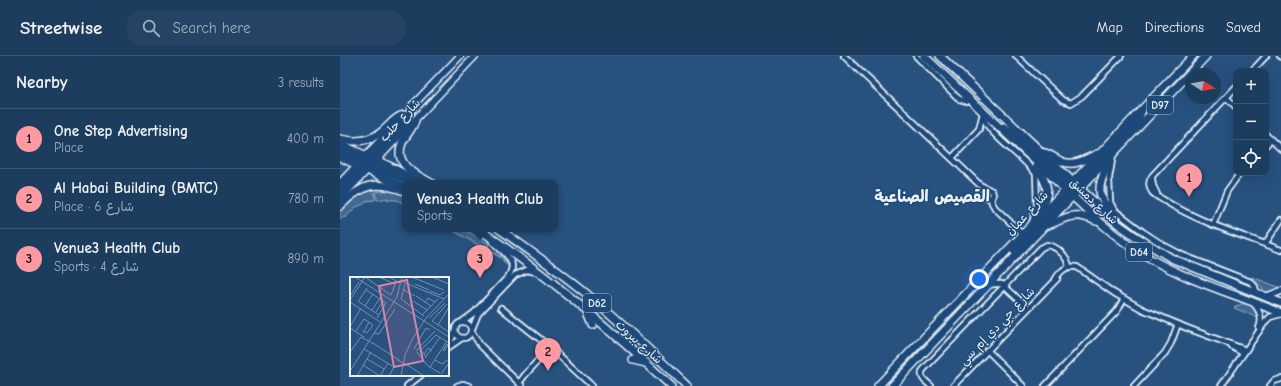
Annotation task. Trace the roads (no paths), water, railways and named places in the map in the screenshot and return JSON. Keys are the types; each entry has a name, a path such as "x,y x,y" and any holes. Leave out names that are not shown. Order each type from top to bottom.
{"main road":[{"name":"شارع دمشق","path":"924,56 972,100 993,126 1032,159 1152,248 1171,258 1281,303"},
{"name":"شارع دمشق","path":"940,56 1042,153 1101,223 1128,245 1162,265 1208,285 1281,313"},
{"name":"شارع عمان","path":"892,386 1006,265 1046,226 1101,152 1193,56"},
{"name":"شارع عمان","path":"878,386 1031,224 1111,157 1206,56"},
{"path":"340,191 406,119 413,105"},
{"path":"1006,265 1020,245 1138,120 1142,108"},
{"path":"340,139 355,141 372,138 383,131 396,118 404,115"},
{"path":"415,121 402,142 400,156 409,170 426,180"},
{"path":"993,126 1006,129 1015,135 1119,230 1135,236"},
{"path":"340,144 402,186"},
{"path":"340,150 406,180"},
{"path":"1042,153 1063,162 1073,163 1083,161 1101,152"},
{"path":"340,156 367,162 414,180"},
{"path":"1111,157 1101,179 1100,192 1104,203 1115,215 1118,224"},
{"path":"1032,159 1045,180 1047,191 1045,201 1037,218"},
{"path":"340,206 356,192 372,186 389,186 402,191"},
{"path":"1046,226 1064,217 1074,215 1087,217 1101,223"},
{"name":"شارع بيروت","path":"483,232 539,272 587,311 646,362 671,386"},
{"name":"شارع بيروت","path":"503,232 588,295 627,329 687,386"},
{"path":"1171,258 1182,255"},
{"path":"587,311 593,325"},
{"path":"633,360 646,362"}],"street":[{"name":"شارع حلب","path":"340,199 404,115 460,56"},
{"name":"شارع حلب","path":"340,183 415,121 475,56"},
{"path":"844,56 981,186 993,192 991,198 995,208 1023,234"},
{"path":"916,56 959,99 966,101 972,100"},
{"path":"1016,56 1063,100 1071,102 1080,98 1120,56"},
{"path":"1184,64 1187,56"},
{"path":"1255,68 1266,56"},
{"path":"1233,90 1153,175 1153,186 1158,197 1181,210 1213,225 1281,250"},
{"path":"1226,98 1233,104"},
{"path":"952,158 979,129 982,114"},
{"path":"979,129 993,126 1036,174 1037,208 1031,224"},
{"path":"1271,140 1281,149"},
{"path":"1111,157 1109,178 1110,202 1113,208 1154,240 1182,255 1251,282 1255,287 1257,294"},
{"path":"1213,225 1223,198 1238,176"},
{"path":"1265,244 1281,220"},
{"path":"449,346 458,324 474,313 508,277 511,270 511,263 508,256 494,244 488,235"},
{"path":"931,386 922,377 921,373 923,370 1045,245 1052,246 1066,257 1069,267 1076,267 1083,271 1124,299 1152,313 1244,351"},
{"name":"شارع جي دي إم سي","path":"1055,280 1062,270 1069,267"},
{"name":"شارع جي دي إم سي","path":"953,386 1055,280 1068,270 1074,269 1083,271"},
{"path":"449,347 469,336 478,314 515,275 527,270 539,272"},
{"path":"986,286 998,283 1004,286 1028,308"},
{"path":"1266,297 1281,291"},
{"path":"1046,386 1117,311 1124,299"},
{"path":"1251,301 1261,315 1261,323 1257,332"},
{"path":"501,308 550,346 592,386"},
{"path":"1222,386 1257,332 1268,319 1281,313"},
{"path":"463,321 468,323 480,345 519,383 524,375 550,346"},
{"path":"1134,386 1162,357 1180,325"},
{"path":"455,331 459,336 480,345"},
{"path":"987,350 1022,384 1027,386"},
{"path":"407,386 420,376"},
{"path":"1271,386 1274,381 1281,380"},
{"path":"458,386 463,384 469,386"}],"place":[{"name":"One Step Advertising","path":"1189,197"},
{"name":"Venue3 Health Club","path":"480,278"},
{"name":"Al Habai Building (BMTC)","path":"548,371"}],"district":[{"name":"القصيص الصناعية","path":"932,197"}]}
